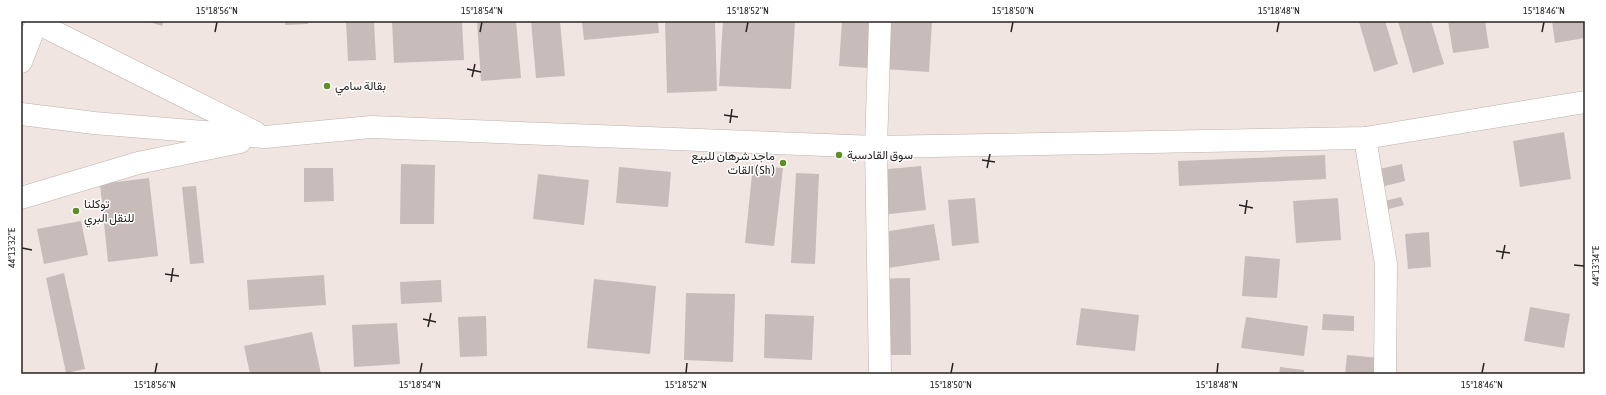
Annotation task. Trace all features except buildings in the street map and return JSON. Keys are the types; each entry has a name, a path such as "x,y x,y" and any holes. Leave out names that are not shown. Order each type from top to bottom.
{"street":[{"path":"880,21 876,147 880,374"},
{"path":"21,62 37,22 265,137"},
{"path":"21,198 138,163 265,137 371,127 876,147 1365,138 1585,102"},
{"path":"21,114 94,123 265,137"},
{"path":"1365,138 1386,264 1385,374"}],"place":[{"name":"بقالة سامي","path":"327,86"},
{"name":"سوق القادسية","path":"839,155"},
{"name":"ماجد شرهان للبيع القات ( Sh )","path":"783,163"},
{"name":"توكلنا للنقل البري","path":"76,211"}]}
